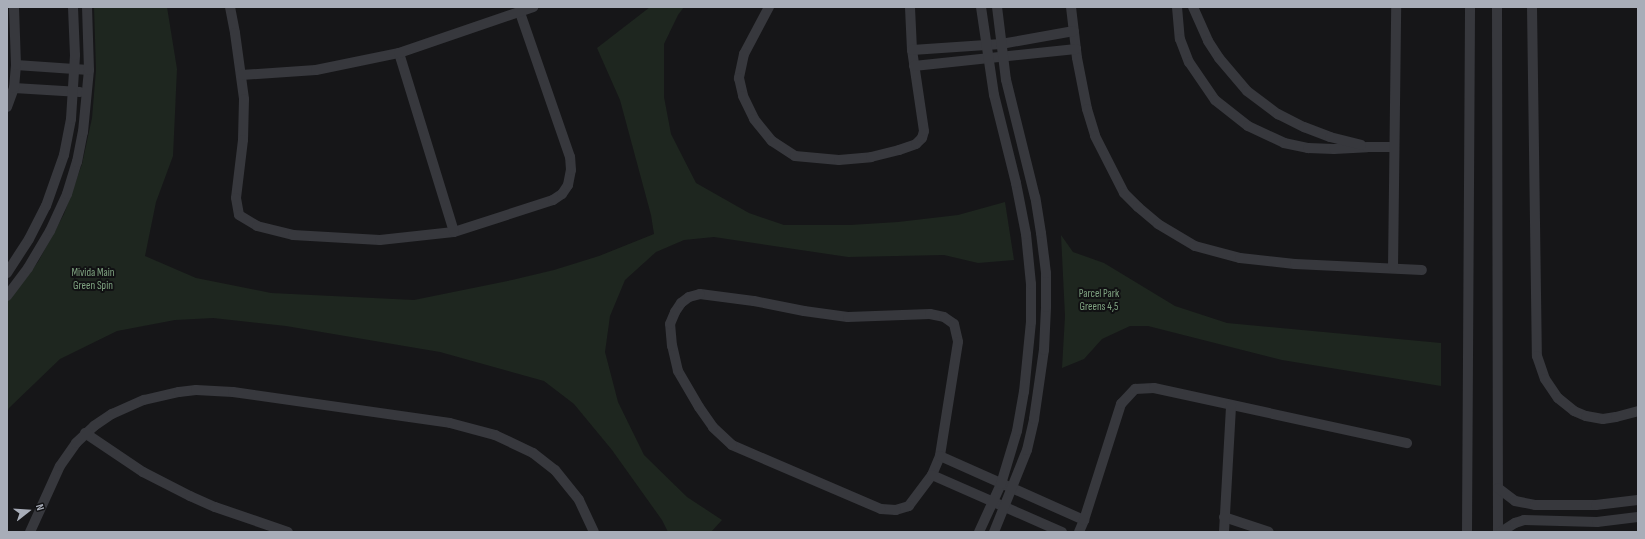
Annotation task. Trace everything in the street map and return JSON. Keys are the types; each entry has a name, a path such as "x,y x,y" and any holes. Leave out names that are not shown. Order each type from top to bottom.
{"street":[{"path":"7,107 14,88 16,66 14,7"},
{"path":"7,273 41,216 55,184 68,140 72,119 73,69 75,55 73,7"},
{"path":"7,296 38,252 67,194 77,162 83,132 89,70 87,7"},
{"path":"230,7 244,99 243,140 236,198 239,215 257,226 293,235 380,240 454,232 553,200 562,194 568,185 571,170 570,157 520,13"},
{"path":"241,75 316,70 399,53 520,13 533,7"},
{"path":"769,7 744,54 739,78 743,96 754,119 772,141 795,156 839,160 871,157 899,150 916,144 922,138 924,131 912,50 910,7"},
{"path":"979,532 1001,484 1016,431 1024,392 1031,322 1027,240 1022,208 996,102 988,60 981,7"},
{"path":"994,532 1013,489 1027,450 1041,382 1044,350 1046,273 1035,197 1011,105 1001,44 997,7"},
{"path":"1070,7 1087,109 1095,136 1104,158 1124,193 1158,224 1195,246 1240,258 1296,264 1422,270"},
{"path":"1177,7 1180,39 1189,62 1215,100 1230,114 1254,129 1284,143 1308,148 1334,149 1394,147"},
{"path":"1193,7 1206,36 1219,58 1247,91 1263,104 1304,127 1330,137 1367,147"},
{"path":"1393,268 1396,7"},
{"path":"1467,532 1470,7"},
{"path":"1497,7 1498,488 1500,532 1515,523 1524,520 1597,522 1638,517"},
{"path":"1532,7 1537,356 1545,379 1558,398 1574,411 1586,416 1602,419 1638,411"},
{"path":"912,50 986,46 1074,31"},
{"path":"914,66 988,60 1076,49"},
{"path":"399,53 454,232"},
{"path":"16,66 89,70"},
{"path":"14,88 87,92"},
{"path":"700,294 754,301 804,311 848,316 930,314 944,317 954,324 958,342 940,456 932,475 909,506 896,510 881,509 732,445 706,418 678,371 673,357 670,324 675,312 681,303 689,297 700,294"},
{"path":"1078,532 1084,520 1121,404 1135,389 1154,388 1407,443"},
{"path":"30,532 33,522 60,466 85,433 103,419 128,406 161,395 196,390 233,392 450,423 502,438 522,446 544,461 572,489 585,510 594,532"},
{"path":"1224,532 1231,405"},
{"path":"85,433 123,460 184,493 215,507 288,532"},
{"path":"940,456 1084,520"},
{"path":"932,475 1062,532"},
{"path":"1498,488 1510,498 1525,504 1596,505 1638,500"},
{"path":"1553,505 1553,521"},
{"path":"1224,517 1270,532"}],"green space":[{"name":"Mivida Main Green Spin","path":"94,7 167,7 177,69 173,156 156,202 145,256 196,278 271,293 414,300 554,270 599,256 654,234 651,215 620,100 597,48 650,7 684,7 678,15 664,44 664,97 671,134 696,183 749,213 784,225 850,225 898,222 958,215 1005,202 1014,260 978,263 944,255 848,257 714,237 684,240 656,252 625,280 610,316 605,352 618,402 644,455 687,497 722,520 711,532 668,532 662,520 612,450 574,404 544,381 440,352 286,326 213,318 175,320 117,331 60,359 9,408 7,413 7,301 38,262 64,214 82,164 92,118 96,70"},
{"name":"Parcel Park Greens 4,5","path":"1061,235 1073,252 1104,263 1175,306 1227,323 1441,343 1441,386 1282,360 1148,326 1130,326 1102,339 1084,359 1062,368 1065,316"}]}
